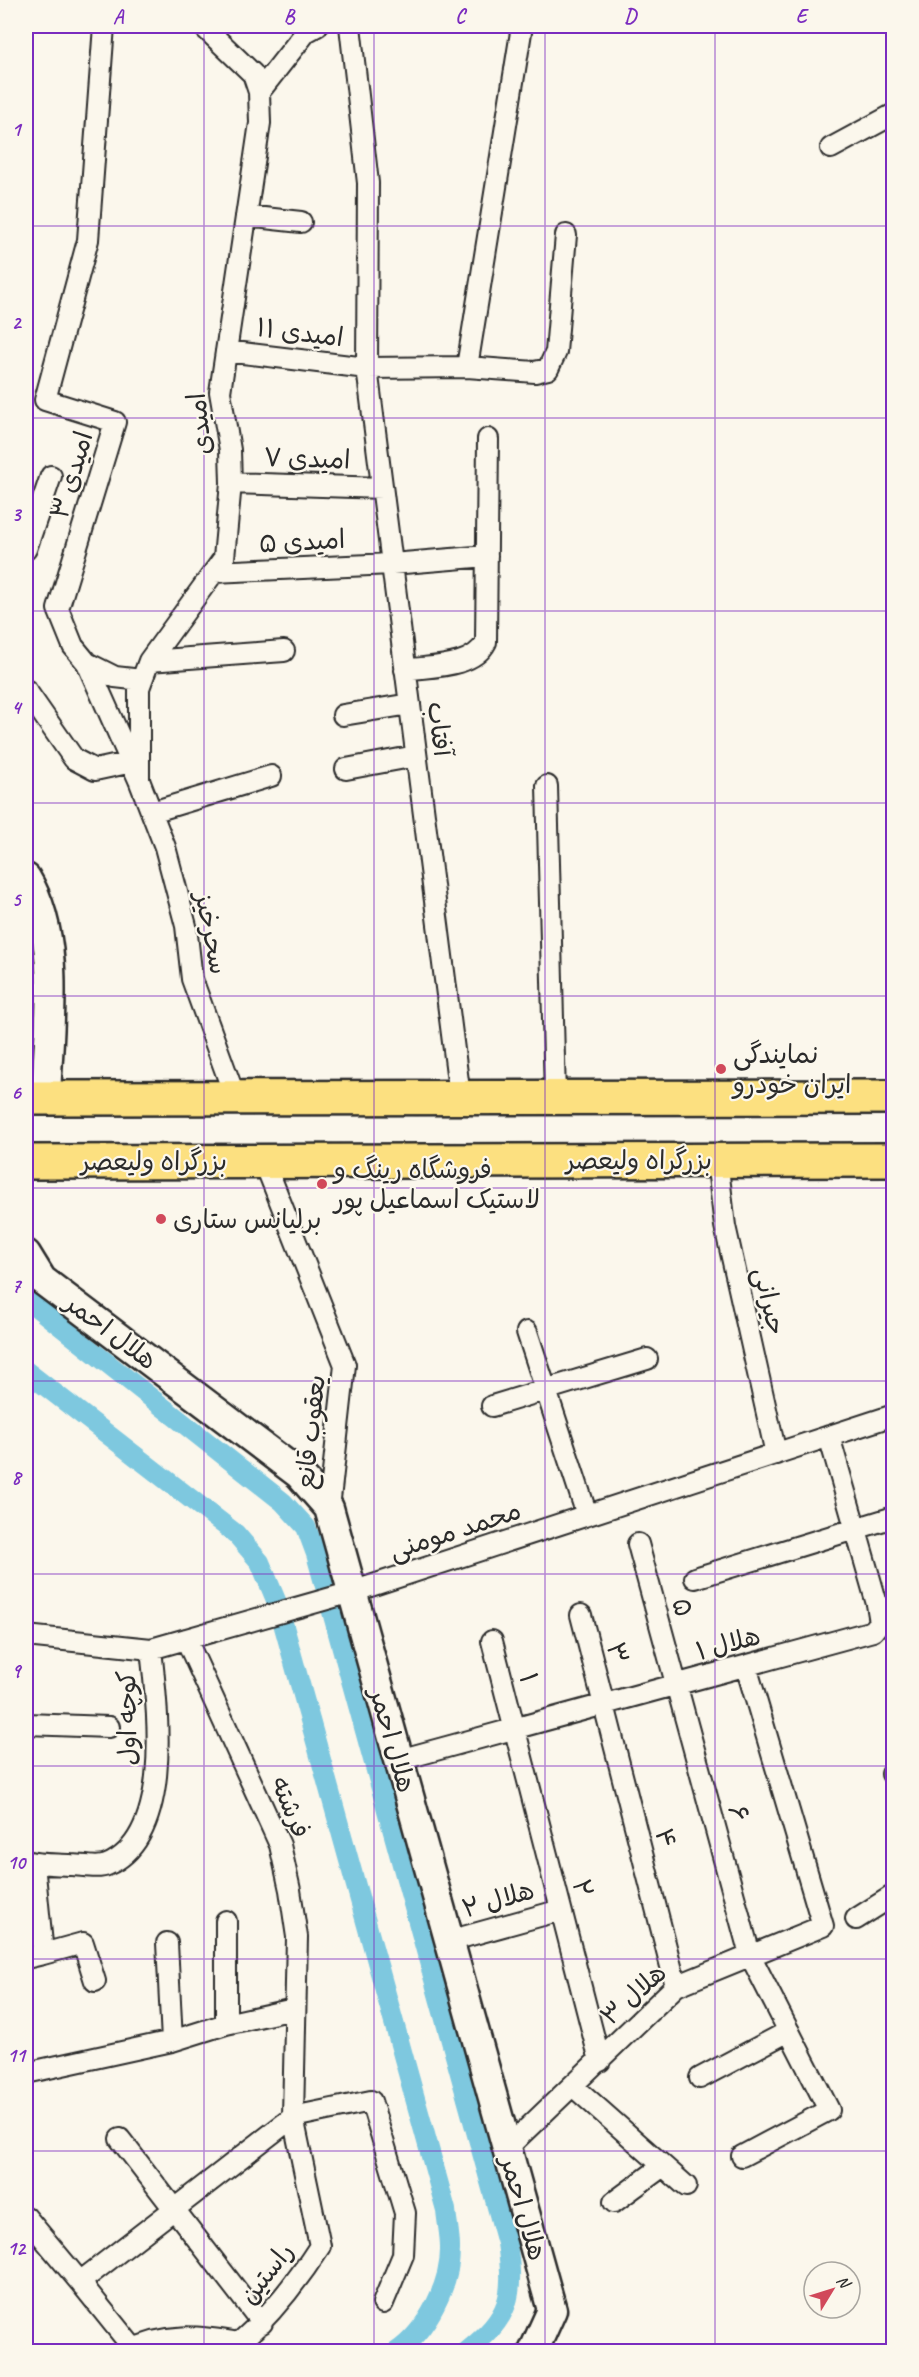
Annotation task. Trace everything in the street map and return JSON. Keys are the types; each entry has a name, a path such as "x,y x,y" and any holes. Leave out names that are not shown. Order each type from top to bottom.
{"highway":[{"path":"36,1098 894,1096"},
{"name":"بزرگراه ولیعصر","path":"26,1162 894,1160"}],"main road":[{"path":"26,878 38,898 50,957 36,1098"},
{"name":"هلال احمر","path":"26,1254 42,1280 299,1474 329,1508 346,1594 399,1760 552,2310 533,2352"}],"street":[{"name":"امیدی ۳","path":"104,26 88,240 45,400 115,422 58,609 73,646 87,663 135,771"},
{"name":"امیدی","path":"135,771 142,680 149,661 224,558 231,483 230,450 220,392 260,123 259,92 253,75 203,26"},
{"path":"259,92 306,32 318,26"},
{"name":"آفتاب","path":"350,26 368,183 368,368 460,1097"},
{"path":"467,367 522,26"},
{"path":"831,148 894,114"},
{"path":"246,216 301,222"},
{"name":"امیدی ۱۱","path":"226,351 368,368 467,367 535,372 548,369 556,352 566,235"},
{"path":"405,670 468,660 482,650 486,642 488,439"},
{"path":"26,549 51,476"},
{"name":"امیدی ۷","path":"231,483 382,488"},
{"name":"امیدی ۵","path":"214,572 392,564 487,556"},
{"path":"149,661 284,651"},
{"name":"امیدی ۳","path":"87,663 115,677 142,680"},
{"path":"26,690 74,759 95,770 135,771"},
{"path":"344,716 410,704"},
{"path":"346,769 416,756"},
{"name":"سحرخیز","path":"135,771 165,847 186,926 192,979 235,1097"},
{"path":"152,812 271,776"},
{"path":"547,786 555,1097"},
{"name":"جیرانی","path":"717,1160 725,1226 776,1454"},
{"name":"یعقوب قانع","path":"264,1161 345,1365 329,1508"},
{"path":"527,1332 548,1389 587,1515"},
{"path":"492,1406 647,1359"},
{"name":"محمد مومنی","path":"26,1636 151,1649 346,1594 894,1415"},
{"name":"هلال ۱","path":"399,1760 873,1632 880,1622 830,1436"},
{"path":"694,1578 894,1516"},
{"name":"۵","path":"638,1544 676,1685"},
{"name":"۳","path":"581,1615 604,1704"},
{"name":"فرشته","path":"186,1639 280,1845 297,1937 294,2009"},
{"name":"۱","path":"492,1641 514,1728"},
{"name":"کوچه اول","path":"30,1863 105,1866 127,1854 146,1820 157,1770 159,1728 151,1649"},
{"name":"هلال ۳","path":"507,2148 676,1986 823,1926 746,1666"},
{"name":"۶","path":"676,1685 750,1955 829,2109 742,2156"},
{"name":"۴","path":"604,1704 676,1986"},
{"path":"26,1724 109,1727"},
{"name":"۲","path":"514,1728 600,2061"},
{"path":"30,1863 34,1956 83,1943 95,1981"},
{"path":"856,1919 894,1895"},
{"name":"هلال ۲","path":"449,1941 561,1910"},
{"path":"226,1921 226,2024"},
{"path":"167,1943 172,2041"},
{"path":"26,2073 172,2041 226,2024 294,2009"},
{"name":"راستین","path":"130,2350 181,2335 239,2343 262,2323 296,2283 320,2246 293,2117 294,2009"},
{"path":"700,2078 789,2031"},
{"path":"573,2086 686,2186"},
{"path":"80,2282 293,2117 371,2101 405,2213 403,2255 383,2303"},
{"path":"120,2139 262,2323"},
{"path":"614,2202 663,2166"},
{"path":"26,2217 80,2282 130,2350"}],"waterway":[{"path":"26,1299 283,1502 306,1527 316,1554 507,2243 510,2278 506,2305 492,2328 466,2352"},
{"path":"26,1371 236,1534 260,1562 278,1605 446,2210 450,2242 449,2261 442,2291 418,2332 396,2352"}],"place":[{"name":"نمایندگی ایران خودرو","path":"721,1069"},
{"name":"فروشگاه رینگ و لاستیک اسماعیل پور","path":"322,1184"},
{"name":"برلیانس ستاری","path":"161,1219"}]}
